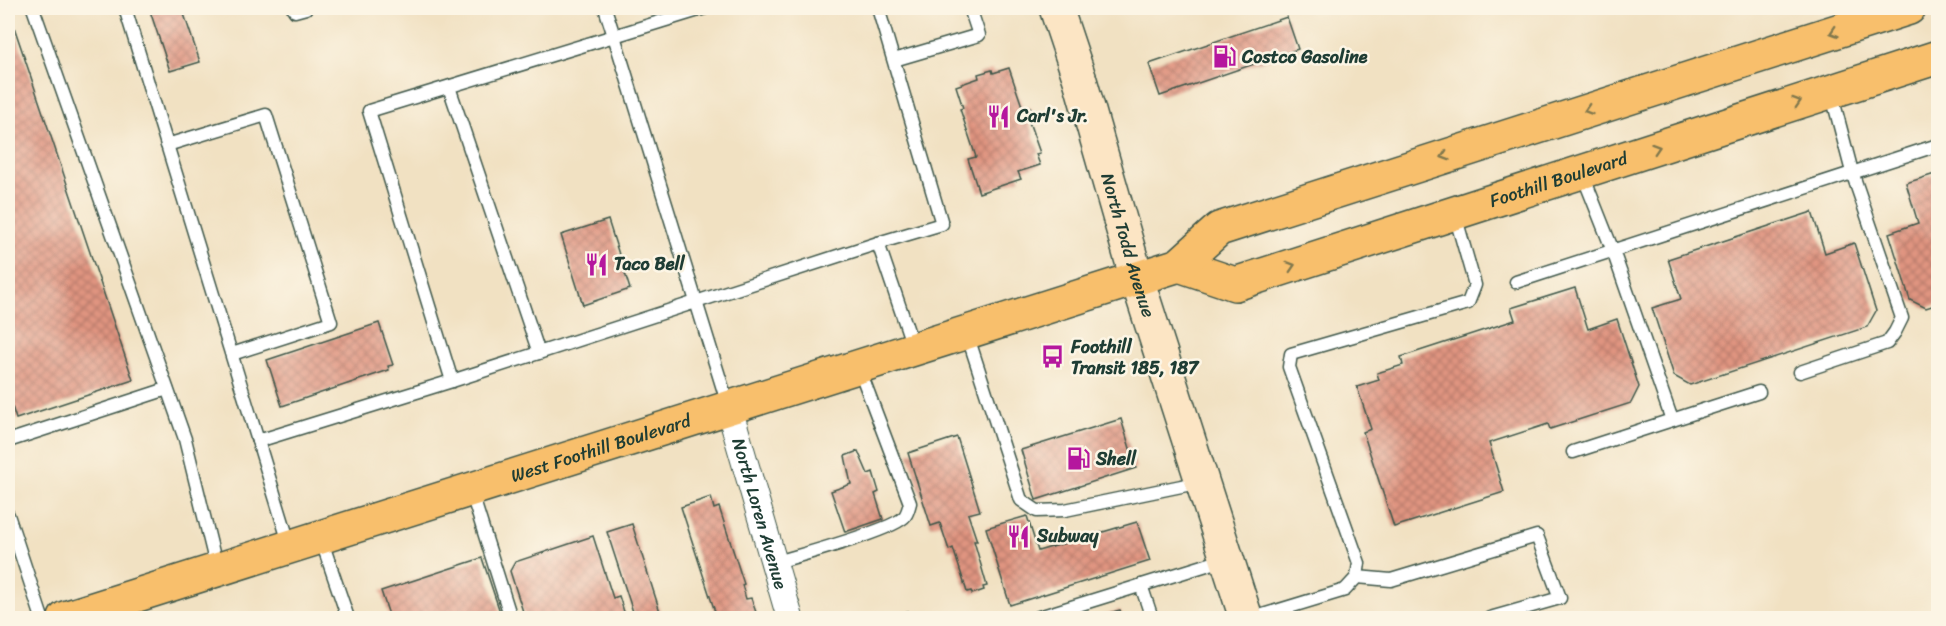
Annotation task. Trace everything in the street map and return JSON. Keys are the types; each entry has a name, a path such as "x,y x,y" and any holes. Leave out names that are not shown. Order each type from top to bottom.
{"main road":[{"path":"1137,279 1179,265 1219,229 1909,8"},
{"name":"Foothill Boulevard","path":"1179,265 1235,284 1938,57"},
{"name":"West Foothill Boulevard","path":"65,618 108,612 217,570 1137,279"}],"street":[{"name":"North Todd Avenue","path":"1056,8 1080,80 1137,279 1246,618"},
{"name":"North Loren Avenue","path":"729,408 790,618"}],"lane":[{"path":"33,8 185,439 217,570"},
{"path":"125,8 258,441 306,542 348,618"},
{"path":"293,8 295,11 306,8"},
{"path":"605,8 729,408"},
{"path":"452,381 369,111 705,8"},
{"path":"258,441 942,224 878,8"},
{"path":"894,60 978,35 970,8"},
{"path":"449,87 539,353"},
{"path":"1800,372 1887,343 1902,318 1852,172 1831,91"},
{"path":"167,145 266,115 331,322 232,354"},
{"path":"1516,282 1938,145"},
{"path":"1581,172 1672,420"},
{"path":"1253,618 1345,590 1357,577 1359,563 1289,367 1291,354 1468,303 1475,285 1455,213"},
{"path":"878,243 914,349"},
{"path":"966,332 1021,500 1036,511 1065,510 1202,482"},
{"path":"774,563 876,531 905,516 910,502 858,367"},
{"path":"8,441 167,389"},
{"path":"1573,452 1759,392"},
{"path":"471,490 511,618"},
{"path":"8,514 42,618"},
{"path":"1357,577 1391,580 1537,536 1560,598 1490,618"},
{"path":"1036,618 1227,558"},
{"path":"1141,585 1152,618"}],"building":[{"path":"149,8 182,8 200,62 170,71"},
{"path":"8,9 133,380 16,419 8,394"},
{"name":"Costco Gasoline","path":"1287,17 1298,49 1160,96 1149,64"},
{"path":"1009,68 1023,109 1030,107 1034,117 1028,119 1040,153 1036,154 1040,165 1018,172 1021,179 979,193 968,159 976,157 960,109 963,108 956,86 979,78 978,74 992,70 993,73"},
{"path":"1938,173 1938,304 1926,308 1910,300 1889,233 1918,223 1906,183"},
{"path":"1812,212 1825,253 1854,243 1876,311 1867,327 1690,385 1674,376 1652,308 1681,299 1668,259"},
{"path":"608,220 630,289 583,305 561,235"},
{"path":"1575,288 1588,329 1617,319 1639,387 1631,403 1550,429 1548,424 1489,443 1504,492 1394,527 1363,432 1371,429 1357,387 1379,380 1377,373 1403,365 1401,357 1515,320 1511,308"},
{"path":"379,323 393,365 388,366 389,370 282,406 267,360"},
{"name":"Shell","path":"1121,419 1136,468 1036,500 1021,450"},
{"path":"957,437 980,511 968,514 977,541 974,541 987,586 983,587 984,590 972,594 971,591 967,592 953,548 949,550 940,523 931,526 908,453"},
{"path":"858,451 868,474 873,472 879,492 875,494 883,519 845,532 831,491 851,484 845,456"},
{"path":"711,497 714,509 719,507 744,584 742,585 746,599 751,598 758,618 717,618 681,507"},
{"path":"1027,516 1038,551 1137,522 1150,561 1010,605 986,528"},
{"path":"632,524 662,618 635,618 607,532"},
{"path":"593,536 613,598 619,596 626,618 525,618 510,571 515,562"},
{"path":"482,558 502,618 390,618 381,591"},
{"path":"1120,610 1123,618 1093,618"},
{"path":"908,611 911,618 888,618"}],"place":[{"name":"Costco Gasoline","path":"1224,57"},
{"name":"Carl's Jr.","path":"999,116"},
{"name":"Taco Bell","path":"596,264"},
{"name":"Foothill Transit 185, 187","path":"1053,357"},
{"name":"Shell","path":"1078,459"},
{"name":"Subway","path":"1019,536"}]}
